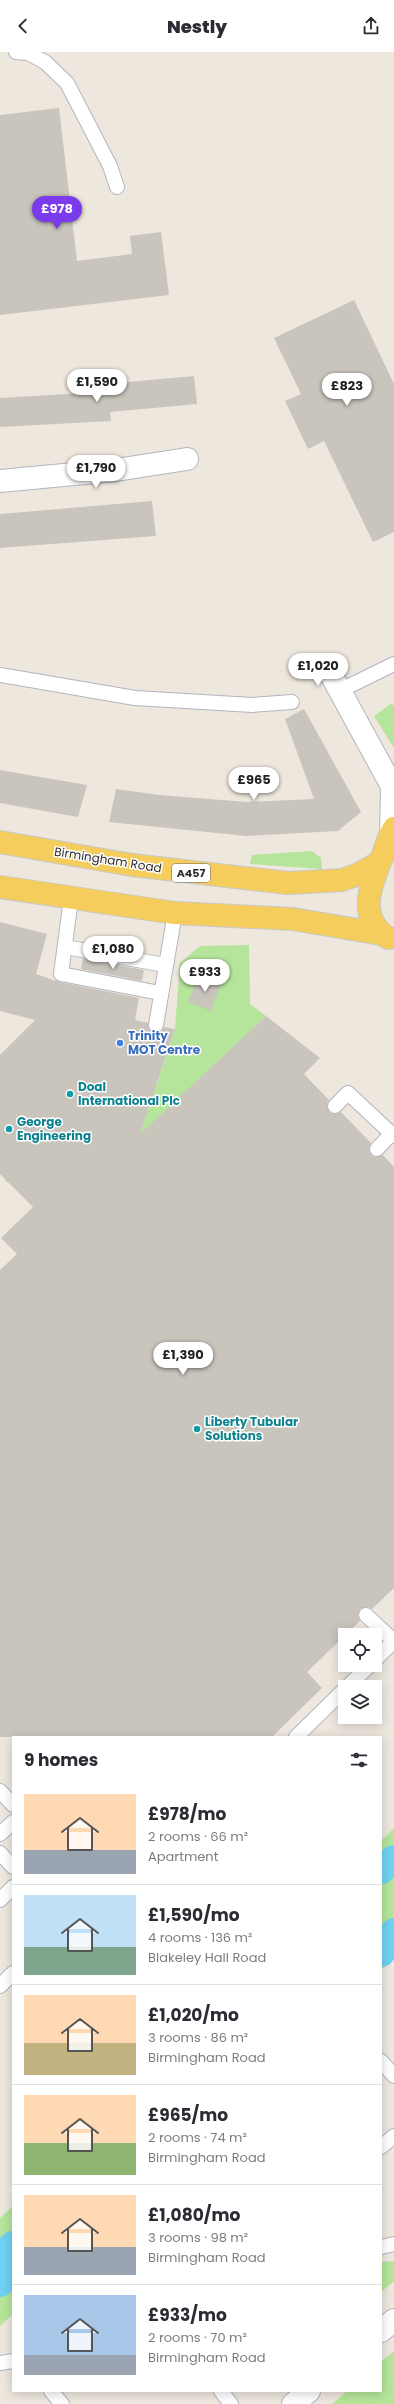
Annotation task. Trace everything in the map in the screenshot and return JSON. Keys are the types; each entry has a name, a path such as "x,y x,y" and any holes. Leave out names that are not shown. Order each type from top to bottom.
{"main road":[{"path":"387,938 369,916 367,901 380,862 393,830"},
{"name":"Birmingham Road","path":"0,842 132,865 288,883 342,880 359,874 380,862"},
{"path":"0,887 71,899 175,912 293,919 387,938"}],"street":[{"path":"0,482 116,470 187,459"},
{"path":"328,669 393,790 393,830"},
{"path":"382,2330 394,2320"},
{"path":"294,2404 308,2392"}],"lane":[{"path":"16,52 28,54 45,62 67,83 110,166 117,187"},
{"path":"339,691 394,664"},
{"path":"0,674 135,698 252,705 292,702"},
{"path":"71,899 61,974 160,993"},
{"path":"156,1024 160,993 175,912"},
{"path":"64,947 165,965"},
{"path":"335,1106 348,1094 393,1135 377,1149"},
{"path":"366,1615 394,1642 382,1653"},
{"path":"354,1680 363,1672"},
{"path":"297,1736 338,1696"},
{"path":"0,1791 12,1804"},
{"path":"0,1834 12,1823"},
{"path":"0,1854 12,1866"},
{"path":"0,1900 12,1888"},
{"path":"0,1986 12,1974"},
{"path":"382,2062 394,2076"},
{"path":"382,2146 394,2136"},
{"path":"382,2247 394,2244"},
{"path":"52,2392 62,2404"},
{"path":"222,2392 231,2404"}],"green space":[{"path":"392,703 394,707 394,748 374,716"},
{"path":"312,851 321,858 322,869 250,864 252,855"},
{"path":"249,945 250,1004 266,1016 73,1198 12,1185 4,1180 36,1148 71,1183 152,1106 113,1066 110,1053 157,1084 175,1029 180,963 200,946"},
{"path":"394,1828 394,1959 382,1969 382,1840"},
{"path":"12,2207 12,2315 0,2326 0,2218"},
{"path":"394,2261 394,2281 382,2291 382,2262"},
{"path":"394,2351 394,2404 332,2404 346,2392 382,2392 382,2361"}],"building":[{"path":"59,108 77,261 132,254 130,236 161,232 169,295 0,315 0,115"},
{"path":"354,300 394,384 394,532 373,542 324,441 308,449 285,401 301,394 274,338"},
{"path":"194,376 197,404 110,412 111,421 0,427 0,398 117,391 117,383"},
{"path":"152,501 156,536 0,548 0,514"},
{"path":"304,709 361,812 338,831 246,836 109,822 116,789 159,795 247,802 314,799 285,719"},
{"path":"0,770 87,785 78,817 0,803"},
{"name":"Liberty Tubular Solutions","path":"0,922 47,934 36,974 59,982 139,998 135,1020 148,1023 148,1028 154,1033 159,1033 164,1027 175,1029 140,1134 266,1016 320,1058 304,1074 329,1100 327,1104 329,1112 333,1114 341,1112 371,1143 369,1147 371,1155 375,1157 383,1155 394,1167 394,1588 372,1609 368,1607 360,1609 358,1614 360,1621 353,1628 338,1628 338,1642 307,1672 322,1688 273,1736 0,1737 0,1270 17,1254 1,1238 33,1207 0,1174 0,1055 35,1020 0,1011"},
{"path":"83,959 144,970 142,981 81,969"},
{"path":"199,974 221,983 211,1011 188,1002"}],"waterway":[{"path":"382,1869 394,1859"},
{"path":"382,1950 385,1942 394,1932"},
{"path":"0,2258 12,2246"},
{"path":"0,2283 12,2272"}],"place":[{"name":"Trinity MOT Centre","path":"120,1043"},
{"name":"Doal International Plc","path":"70,1094"},
{"name":"George Engineering","path":"9,1129"},
{"name":"Liberty Tubular Solutions","path":"197,1429"}]}
